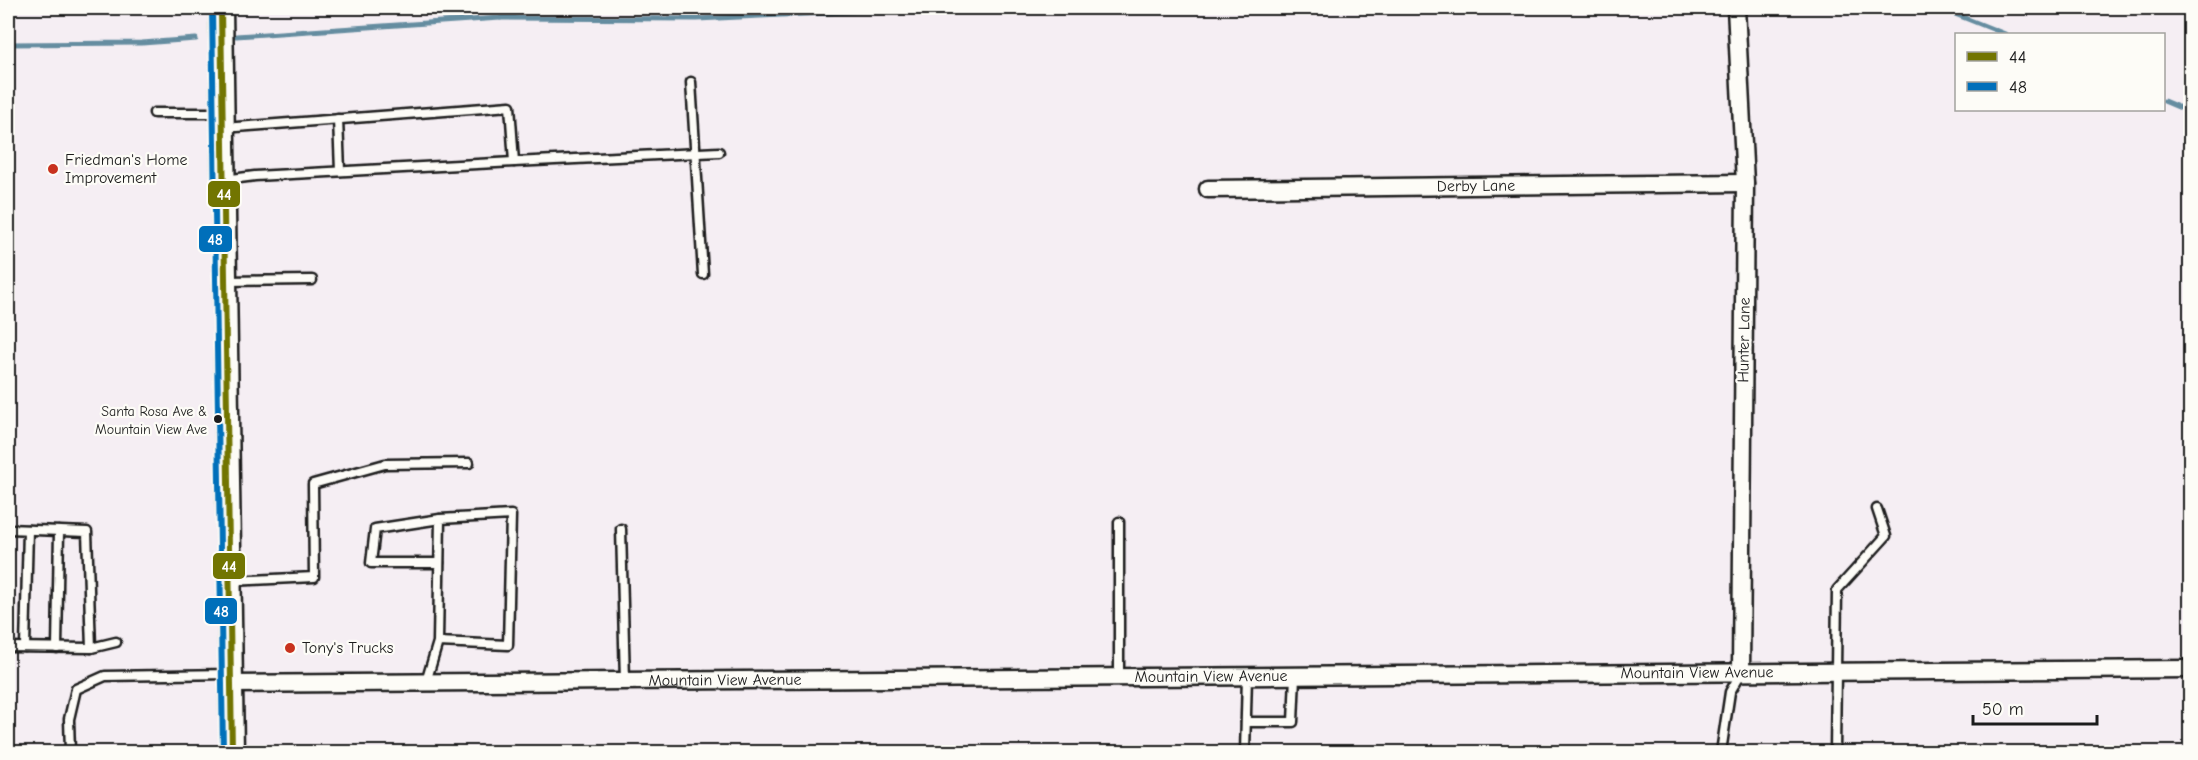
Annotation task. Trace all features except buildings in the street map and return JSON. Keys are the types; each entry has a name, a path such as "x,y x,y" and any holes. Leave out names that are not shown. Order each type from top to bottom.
{"main road":[{"path":"221,8 232,753"}],"street":[{"name":"Hunter Lane","path":"1736,8 1745,183 1741,672"},
{"name":"Derby Lane","path":"1208,189 1745,183"},
{"name":"Mountain View Avenue","path":"230,679 426,682 625,681 2190,669"}],"lane":[{"path":"691,82 703,274"},
{"path":"154,113 268,124 510,106 514,162"},
{"path":"338,119 340,171"},
{"path":"223,181 270,175 719,152"},
{"path":"225,281 312,280"},
{"path":"229,581 314,577 313,484 385,464 469,463"},
{"path":"1835,753 1837,590 1886,536 1877,509"},
{"path":"438,642 508,645 511,515 440,519 375,529 371,563 439,563"},
{"path":"426,682 438,642 440,519"},
{"path":"1119,522 1119,677"},
{"path":"8,529 87,532 91,648"},
{"path":"621,529 625,681"},
{"path":"25,647 28,530"},
{"path":"57,648 59,531"},
{"path":"8,647 91,648 116,642"},
{"path":"1722,753 1730,692 1741,672"},
{"path":"70,753 69,719 76,689 105,676 230,679"},
{"path":"1245,753 1247,676"},
{"path":"1246,722 1293,722 1295,676"}],"waterway":[{"path":"236,36 500,18 533,8"},
{"path":"500,18 697,19 931,8"},
{"path":"1940,8 2002,33"},
{"path":"8,44 142,43 196,39"},
{"path":"2165,101 2190,112"}],"transit line":[{"name":"48","path":"212,8 223,752"},
{"name":"44","path":"221,8 232,752"}],"place":[{"name":"Friedman's Home Improvement","path":"53,169"},
{"name":"Santa Rosa Ave & Mountain View Ave","path":"218,419"},
{"name":"Tony's Trucks","path":"290,648"}]}
